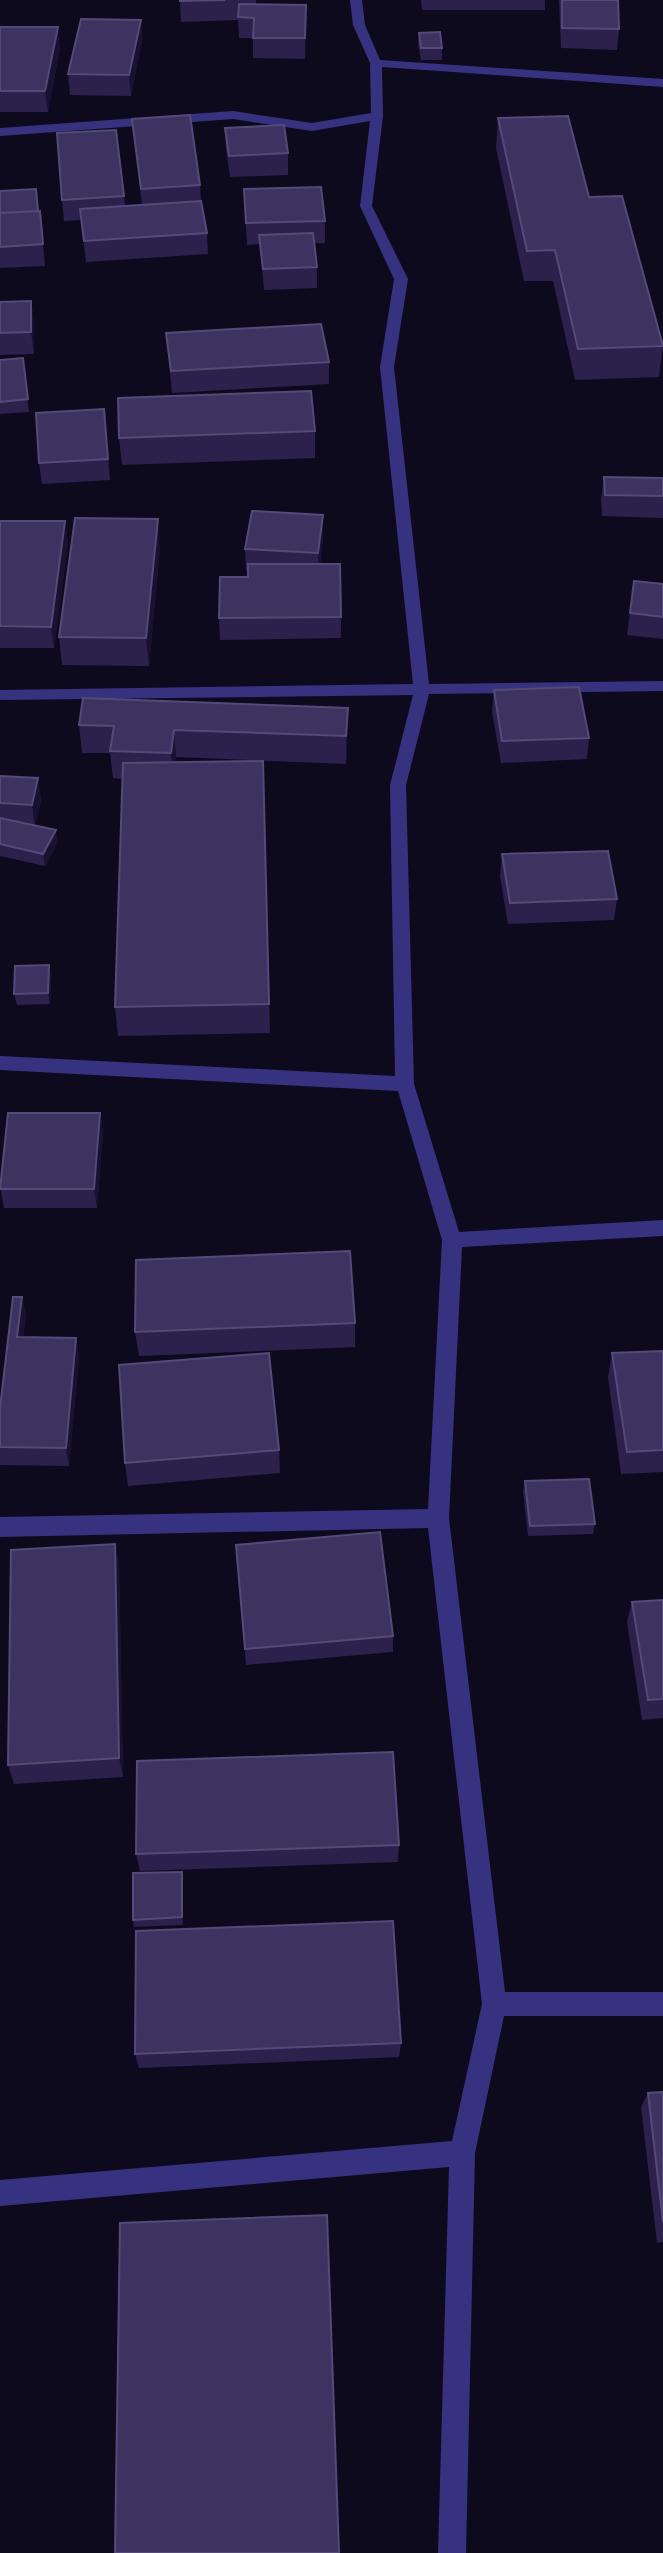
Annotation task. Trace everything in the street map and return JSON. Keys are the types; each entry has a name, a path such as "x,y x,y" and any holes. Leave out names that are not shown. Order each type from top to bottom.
{"street":[{"path":"356,0 359,25 376,63 377,116 366,206 401,279 387,367 422,690 398,785 405,1084 452,1240 438,1518 494,2004 462,2153 452,2553"},
{"path":"376,63 663,83"},
{"path":"0,132 233,115 312,127 377,116"},
{"path":"0,695 663,686"},
{"path":"0,1063 405,1084"},
{"path":"452,1240 663,1228"},
{"path":"0,1527 438,1518"},
{"path":"494,2004 663,2004"},
{"path":"0,2193 462,2153"}],"building":[{"path":"562,0 618,0 619,29 562,28"},
{"path":"239,4 306,5 305,38 253,38 254,18 238,17"},
{"path":"81,19 141,20 129,75 68,74"},
{"path":"0,27 58,27 45,91 0,91"},
{"path":"440,32 442,48 421,48 419,33"},
{"path":"190,115 200,185 141,189 132,119"},
{"path":"568,116 589,197 622,196 663,346 578,349 555,250 527,251 498,118"},
{"path":"284,125 288,153 229,156 225,128"},
{"path":"116,130 124,196 62,200 57,133"},
{"path":"321,187 325,221 246,223 244,189"},
{"path":"36,189 38,211 0,213 0,191"},
{"path":"201,201 207,233 84,241 80,209"},
{"path":"40,211 43,244 0,247 0,213"},
{"path":"313,233 317,267 263,269 259,235"},
{"path":"31,301 31,332 0,333 0,302"},
{"path":"321,324 329,362 171,371 166,333"},
{"path":"23,358 28,399 0,402 0,360"},
{"path":"311,391 315,431 119,438 118,398"},
{"path":"104,409 108,459 39,463 36,413"},
{"path":"604,477 663,478 663,496 605,495"},
{"path":"252,511 323,515 318,553 245,549"},
{"path":"75,518 158,519 146,638 59,637"},
{"path":"0,521 65,521 51,627 0,626"},
{"path":"248,564 340,564 341,617 219,618 220,577 248,577"},
{"path":"634,581 663,584 663,617 630,613"},
{"path":"579,687 589,738 502,741 494,690"},
{"path":"83,698 348,708 346,736 174,730 171,753 110,751 114,726 79,725"},
{"path":"263,761 269,1004 115,1007 123,763"},
{"path":"0,776 38,778 32,805 0,803"},
{"path":"0,818 56,830 43,854 0,844"},
{"path":"608,851 617,899 510,903 502,854"},
{"path":"49,965 48,993 14,994 15,966"},
{"path":"8,1113 100,1113 94,1189 0,1189"},
{"path":"350,1251 355,1323 135,1332 136,1260"},
{"path":"13,1297 22,1297 17,1337 76,1338 66,1448 0,1447 0,1408"},
{"path":"663,1351 663,1450 627,1452 612,1353"},
{"path":"269,1353 279,1450 125,1463 119,1365"},
{"path":"589,1479 595,1524 530,1526 525,1481"},
{"path":"380,1532 393,1636 245,1649 236,1545"},
{"path":"115,1544 119,1758 8,1765 11,1550"},
{"path":"663,1600 663,1699 648,1700 632,1602"},
{"path":"393,1752 399,1845 136,1854 137,1761"},
{"path":"182,1872 182,1917 133,1920 133,1873"},
{"path":"393,1921 401,2043 135,2054 136,1931"},
{"path":"663,2092 663,2222 648,2093"},
{"path":"327,2215 339,2553 115,2553 120,2223"}]}
